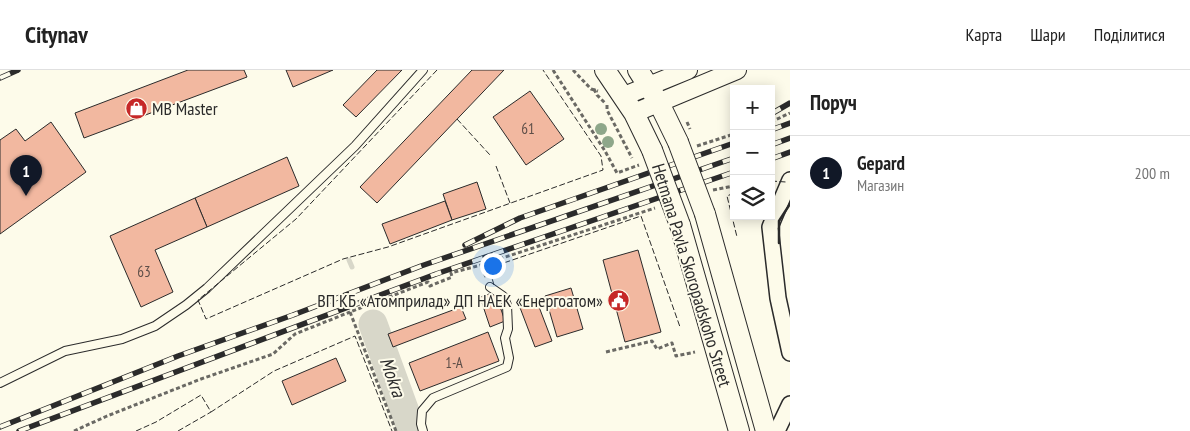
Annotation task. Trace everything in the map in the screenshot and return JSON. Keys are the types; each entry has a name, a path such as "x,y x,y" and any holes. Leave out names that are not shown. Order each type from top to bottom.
{"main road":[{"name":"Hetmana Pavla Skoropadskoho Street","path":"605,70 629,104 652,150 680,225 740,431"},
{"name":"Hetmana Pavla Skoropadskoho Street","path":"648,86 678,142 704,214 766,431"}],"street":[{"path":"629,104 648,86 688,70"},
{"path":"648,86 737,70"},
{"path":"790,180 770,227 778,298 790,353"},
{"path":"777,431 790,404"}],"lane":[{"path":"0,383 65,351 122,339 155,326 186,305 355,146 423,70"},
{"path":"423,431 421,424 422,411 433,398 507,367 509,358 505,338 508,328 507,305 503,296 490,287"}],"path":[{"path":"553,70 617,173"},
{"path":"573,70 591,89 600,91 608,100 608,110 632,158"},
{"path":"775,120 790,113"},
{"path":"706,192 730,187"},
{"path":"74,431 184,386 273,354 295,334 428,282 430,286 452,277 451,273 661,206"},
{"path":"481,265 490,287"},
{"path":"350,312 396,431"},
{"path":"606,352 652,341 657,348 672,343 676,356 695,352"}],"shaded area":[{"path":"384,318 417,411 420,431 398,431 368,344 375,347 379,340 372,324"}],"building":[{"path":"188,70 244,70 247,77 84,138 75,113"},
{"path":"286,70 333,70 293,87"},
{"path":"377,70 402,70 356,117 343,105"},
{"path":"472,70 504,70 377,203 360,187"},
{"path":"530,91 564,139 526,165 493,117"},
{"path":"51,122 86,172 0,234 0,140 16,129 25,141"},
{"path":"287,157 299,186 207,227 195,198"},
{"path":"477,182 486,209 452,220 443,194"},
{"path":"195,198 207,227 155,250 173,292 141,307 110,236"},
{"path":"445,201 452,220 390,244 382,224"},
{"path":"638,250 661,332 625,342 603,260"},
{"path":"571,288 583,329 557,337 545,296"},
{"path":"495,292 505,321 490,327 480,297"},
{"path":"536,299 552,341 535,347 519,305"},
{"path":"461,307 466,319 393,347 388,334"},
{"path":"488,332 499,361 420,391 409,363"},
{"path":"336,358 346,381 292,405 282,381"}],"waterway":[{"path":"349,260 352,267"},
{"name":"Mokra","path":"373,324 412,431"}],"railway":[{"path":"0,78 18,70"},
{"path":"775,112 790,103"},
{"path":"775,129 790,123"},
{"path":"775,144 790,138"},
{"path":"465,245 520,218 730,144"},
{"path":"775,158 790,152"},
{"path":"0,427 178,356 421,266 730,159"},
{"path":"19,431 436,274 730,173"}],"fence":[{"path":"437,70 296,219 198,300 206,319 343,259 388,247 603,170 601,156 543,70"},
{"path":"457,119 490,155"},
{"path":"496,166 510,203"},
{"path":"775,181 786,182"},
{"path":"730,195 727,196 730,208"},
{"path":"494,285 489,268 641,216 680,327"},
{"path":"733,220 737,237"},
{"path":"136,431 156,422 201,395 211,412 274,371 355,336 392,431"},
{"path":"178,431 211,412"}],"wall":[{"path":"779,243 779,221 790,204"}],"place":[{"name":"MB Master","path":"136,108"},
{"name":"Gepard","path":"26,196"},
{"name":"ВП КБ «Атомприлад» ДП НАЕК «Енергоатом»","path":"619,300"}]}
